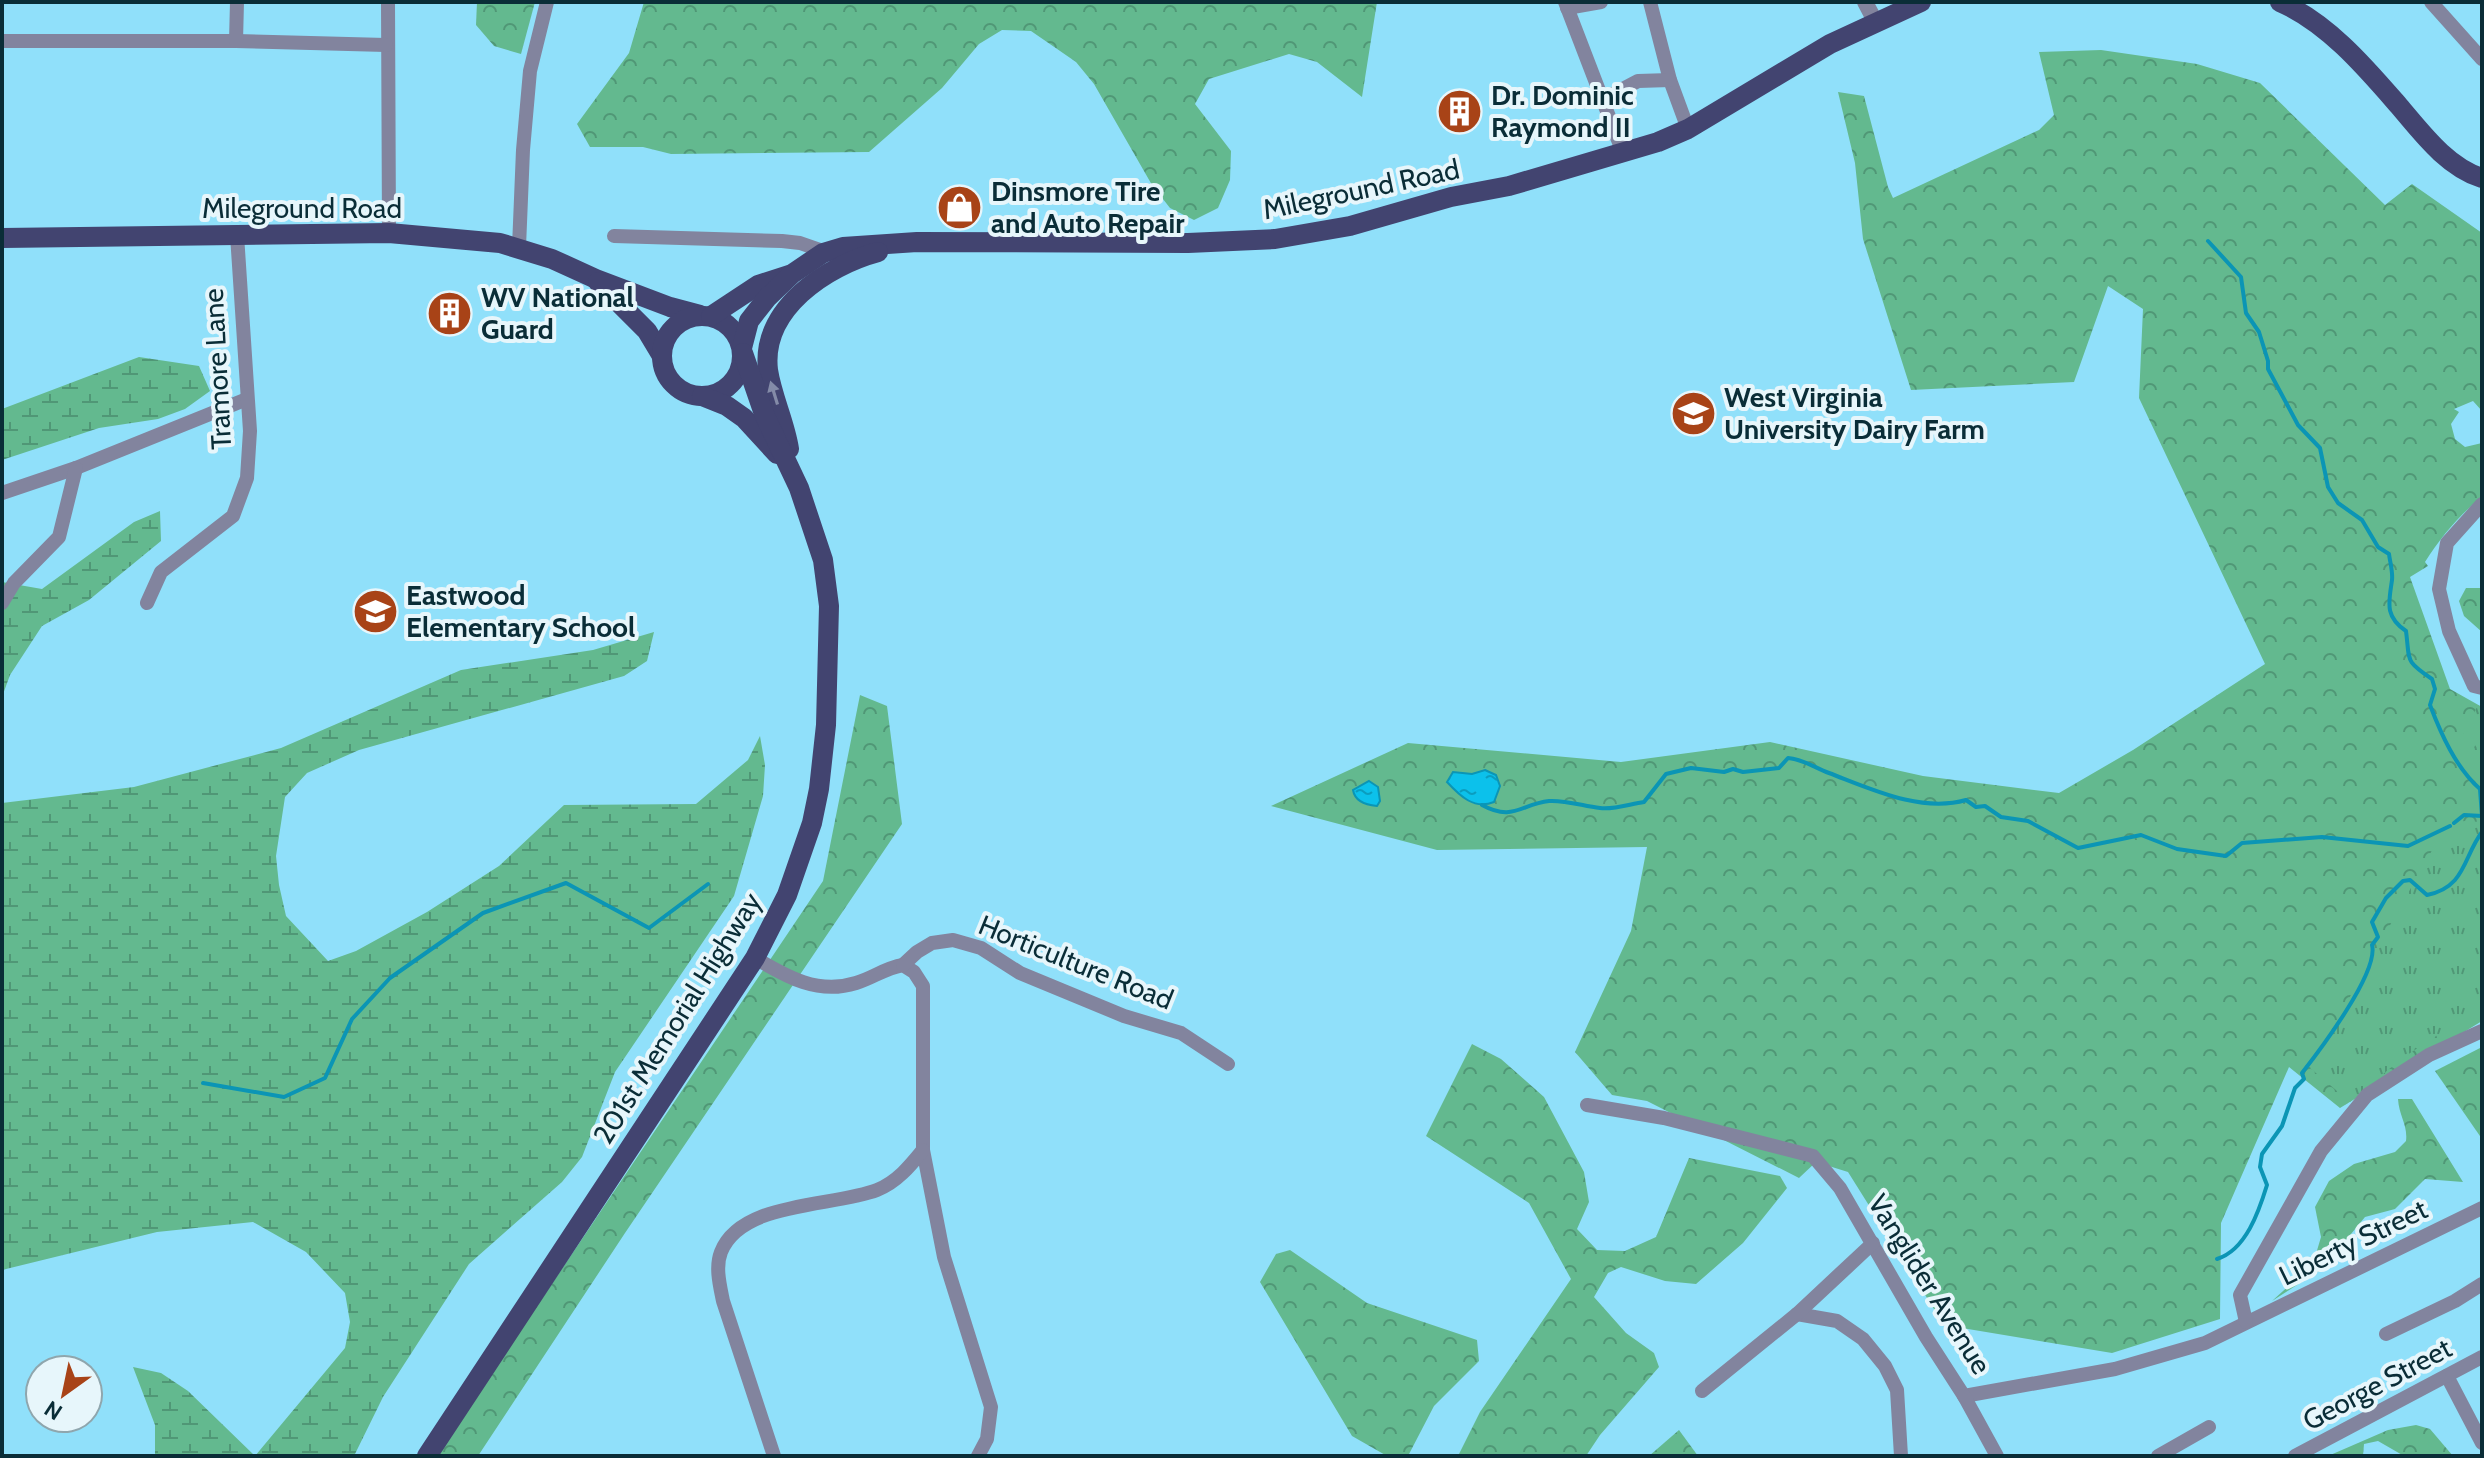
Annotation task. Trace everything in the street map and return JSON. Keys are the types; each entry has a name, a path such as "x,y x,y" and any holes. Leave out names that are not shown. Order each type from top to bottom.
{"main road":[{"name":"Mileground Road","path":"742,351 749,321 792,274 826,252 843,247 917,242 1188,243 1275,239 1350,226 1451,197 1509,186 1623,153 1688,129 1818,50 1921,2"},
{"path":"2280,2 2315,22 2347,50 2436,148 2454,164 2479,177"},
{"name":"Mileground Road","path":"2,238 389,233 441,237 519,247 670,307 705,315 758,285 792,274"},
{"path":"792,468 786,430 768,373 775,329 798,296 820,277 844,263 917,242"},
{"name":"Mileground Road","path":"596,279 647,331 662,356"},
{"path":"705,315 733,329 742,351 742,367 736,379 715,394 702,396 678,388 665,370 662,356 671,329 679,322 705,315"},
{"name":"201st Memorial Highway","path":"427,1456 755,958 787,895 808,834 819,789 826,725 829,606 823,560 792,468 764,414 742,351"},
{"name":"201st Memorial Highway","path":"702,396 727,406 744,418 792,468"}],"street":[{"path":"236,41 237,2"},
{"path":"388,2 389,233"},
{"path":"519,247 530,71 547,2"},
{"path":"1601,2 1566,5 1623,153"},
{"path":"1650,2 1670,80 1688,129"},
{"path":"1865,2 1875,21 1900,2"},
{"path":"2431,2 2482,59"},
{"path":"2,41 236,41 386,45"},
{"path":"1602,100 1638,81 1670,80"},
{"name":"Tramore Lane","path":"147,603 161,572 233,516 247,478 250,431 237,235"},
{"name":"Mileground Road","path":"614,236 782,241 800,243 826,252"},
{"path":"2,493 76,468 247,399"},
{"path":"2,603 14,583 59,537 76,468"},
{"path":"2482,504 2447,543 2439,589 2449,631 2460,657 2474,686 2482,688"},
{"name":"Horticulture Road","path":"755,958 807,985 834,988 859,983 888,967 903,965 932,943 953,940 981,948 1020,973 1124,1016 1181,1033 1228,1064"},
{"path":"903,965 914,972 923,986 923,1150 944,1257 991,1407 987,1439 978,1456"},
{"path":"2246,1322 2240,1295 2321,1151 2367,1095 2429,1055 2482,1031"},
{"name":"Vanglider Avenue","path":"1587,1105 1664,1118 1813,1156 1840,1188 1926,1337 1964,1396 2115,1369 2205,1343 2246,1322"},
{"path":"774,1456 723,1301 719,1282 720,1253 740,1229 756,1219 877,1190 902,1175 923,1150"},
{"name":"Liberty Street","path":"2246,1322 2482,1208"},
{"path":"1702,1391 1797,1314 1873,1243"},
{"path":"2386,1334 2455,1301 2482,1284"},
{"path":"1797,1314 1837,1321 1863,1339 1885,1366 1897,1390 1901,1456"},
{"name":"George Street","path":"2295,1456 2482,1357"},
{"path":"2447,1376 2482,1443"},
{"path":"1964,1396 1997,1456"},
{"path":"2158,1456 2209,1427"}],"green space":[{"path":"477,2 535,2 521,54 494,46 476,25"},
{"path":"644,2 1377,2 1362,97 1317,62 1289,54 1209,79 1195,104 1231,151 1230,180 1218,208 1194,220 1170,208 1152,185 1094,84 1076,62 1031,31 1002,30 979,44 942,88 869,152 671,154 643,147 590,147 577,124 629,53"},
{"path":"2101,50 2197,64 2260,83 2385,205 2412,184 2482,233 2482,411 2473,401 2454,409 2459,412 2451,424 2455,439 2465,447 2482,443 2482,497 2444,535 2425,562 2428,566 2410,577 2450,689 2482,707 2482,1021 2340,1108 2289,1067 2221,1223 2220,1319 2112,1353 1944,1325 1848,1172 1816,1162 1799,1178 1647,1101 1612,1095 1575,1052 1631,931 1647,847 1437,850 1271,806 1408,743 1621,762 1770,742 1923,776 2059,793 2133,750 2265,664 2139,398 2143,309 2108,286 2074,382 1911,390 1863,239 1855,163 1838,92 1864,96 1893,198 2039,130 2054,115 2039,52"},
{"path":"139,357 199,366 210,391 185,409 158,419 99,428 2,460 2,409"},
{"path":"160,511 161,541 89,600 42,626 10,675 2,697 2,582 42,589 134,522"},
{"path":"2466,588 2482,588 2482,632 2464,616 2459,601"},
{"path":"654,632 647,661 624,676 359,750 307,773 285,797 276,856 286,916 328,961 356,951 427,912 499,866 564,805 696,804 748,760 760,736 765,765 763,796 734,896 615,1072 582,1157 562,1182 469,1264 383,1397 354,1456 255,1456 345,1348 350,1322 345,1293 306,1252 253,1222 157,1232 2,1270 2,803 134,787 281,748 461,670 593,650"},
{"path":"860,695 887,706 902,824 478,1456 436,1456 823,881"},
{"path":"2478,705 2482,708 2482,730 2473,750 2482,766 2482,793 2458,745"},
{"path":"2464,821 2482,822 2482,1006 2401,1059 2350,1102 2310,1068 2444,829"},
{"path":"1472,1044 1501,1059 1544,1097 1584,1172 1589,1202 1577,1229 1597,1250 1625,1251 1656,1237 1689,1158 1780,1176 1787,1188 1743,1243 1696,1284 1665,1281 1621,1267 1608,1273 1594,1297 1626,1333 1654,1353 1659,1367 1600,1435 1586,1456 1458,1456 1480,1412 1571,1279 1529,1203 1426,1136"},
{"path":"2482,1047 2482,1139 2435,1071"},
{"path":"2398,1099 2412,1099 2463,1182 2425,1179 2395,1209 2365,1217 2346,1240 2346,1254 2272,1301 2313,1264 2321,1237 2315,1207 2329,1181 2354,1164 2395,1152 2406,1141"},
{"path":"1290,1250 1367,1303 1477,1340 1479,1361 1434,1406 1408,1456 1387,1456 1352,1436 1260,1282 1276,1254"},
{"path":"133,1367 161,1373 188,1391 255,1456 155,1456 155,1425"},
{"path":"2416,1425 2430,1429 2453,1456 2404,1456 2378,1441 2364,1444 2363,1456 2328,1456 2388,1430"},
{"path":"1679,1430 1698,1456 1649,1456"}],"water":[{"path":"1485,770 1496,775 1500,786 1494,802 1474,803 1462,797 1447,782 1453,772 1472,774"},
{"path":"1369,781 1378,787 1380,801 1377,806 1362,802 1354,794 1353,790"}],"waterway":[{"path":"2208,241 2241,277 2246,313 2259,332 2268,369 2298,425 2320,448 2328,487 2338,503 2362,520 2378,547 2389,554 2391,614 2406,631 2410,659 2432,679 2435,689 2430,705 2444,739 2471,781 2480,789 2482,816 2464,815 2454,823"},
{"path":"1482,805 1502,812 1549,801 1616,808 1644,802 1666,774 1691,768 1724,772 1779,768 1788,758 1896,797 1932,804 1966,800 1976,807 1985,806 2001,817 2028,821 2078,848 2141,835 2177,849 2226,856 2242,843 2322,837 2408,846 2450,826"},
{"path":"2217,1259 2236,1247 2250,1228 2267,1185 2260,1167 2262,1154 2282,1126 2295,1088 2304,1079 2302,1073 2322,1047 2367,973 2372,945 2378,937 2372,922 2386,898 2403,881 2410,880 2427,895 2449,885 2462,870 2482,832"},
{"path":"203,1083 284,1097 325,1078 352,1019 390,978 483,913 566,883 649,928 708,884"}],"place":[{"name":"Dr. Dominic Raymond II","path":"1460,111"},
{"name":"Dinsmore Tire and Auto Repair","path":"960,207"},
{"name":"WV National Guard","path":"450,313"},
{"name":"West Virginia University Dairy Farm","path":"1693,413"},
{"name":"Eastwood Elementary School","path":"375,611"}]}
